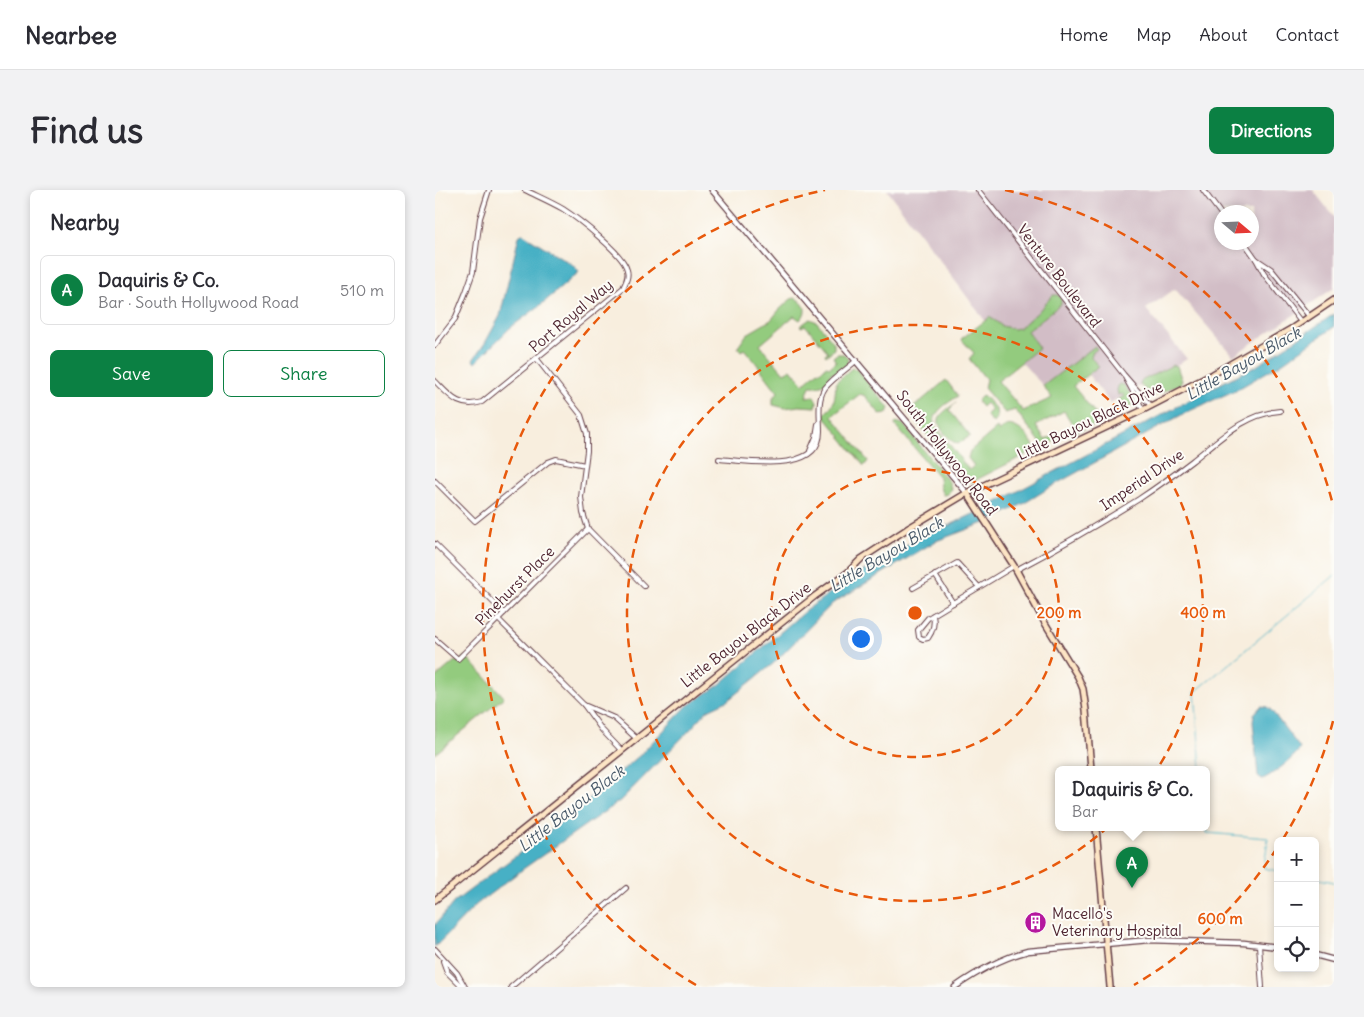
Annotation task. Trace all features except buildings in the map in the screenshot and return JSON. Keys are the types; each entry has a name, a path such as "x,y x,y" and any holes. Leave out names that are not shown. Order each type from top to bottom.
{"main road":[{"name":"Little Bayou Black Drive","path":"435,900 636,738 815,596 847,573 861,559 967,493 1143,410 1213,374 1301,322 1334,300"},
{"name":"South Hollywood Road","path":"967,493 995,535 1079,677 1086,710 1091,766"},
{"path":"1096,831 1110,987"}],"street":[{"path":"435,344 455,319 469,285 473,272 480,218 489,190"},
{"name":"Port Royal Way","path":"435,381 452,398 463,404 482,402 623,288 627,279 627,269 622,260 595,232 562,209 525,190"},
{"name":"South Hollywood Road","path":"712,190 967,493"},
{"name":"Venture Boulevard","path":"978,190 1124,375 1151,406"},
{"path":"1203,190 1214,205"},
{"path":"1250,250 1264,274 1301,322"},
{"path":"1256,259 1271,269 1309,316"},
{"path":"537,359 581,415 587,434 581,497 588,529 644,586"},
{"path":"719,459 788,462 808,455 816,437 821,397 825,389 857,360"},
{"name":"Venture Boulevard","path":"1124,375 1143,410"},
{"name":"Imperial Drive","path":"933,615 979,587 1015,568 1056,550 1139,499 1243,422 1266,412 1280,411"},
{"path":"435,481 475,521 548,462 557,459 585,465"},
{"name":"Pinehurst Place","path":"435,639 458,659 588,529"},
{"path":"435,544 504,613"},
{"path":"913,588 957,563 979,587"},
{"path":"935,575 953,603"},
{"path":"933,615 935,620 932,633 928,638 923,639 919,637 918,630 933,615"},
{"path":"498,619 584,705 621,750"},
{"path":"584,705 614,718 636,738"},
{"path":"511,987 626,888"},
{"path":"955,987 986,967 1028,951 1149,940 1274,947"},
{"path":"1259,945 1262,987"},
{"path":"436,949 457,973 463,987"},
{"path":"1319,956 1334,960"},
{"path":"442,958 447,972 463,987"}],"shaded area":[{"path":"887,190 1313,190 1334,217 1334,288 1233,356 1175,289 1146,309 1187,359 1110,403 1080,364 1046,389 992,330"}],"green space":[{"path":"1053,295 1058,295 1061,299 1061,304 1027,331 1039,348 998,381 1023,411 1052,398 1043,386 1095,346 1097,349 1092,353 1091,358 1099,366 1073,386 1099,420 1097,424 1068,435 1063,433 1063,431 1073,425 1064,411 1036,426 1045,440 1055,435 1058,439 1046,445 1041,443 1015,410 1005,413 984,388 986,379 969,359 974,353 961,339 990,317 1002,326 1014,329 1019,328 1037,313"},
{"path":"795,298 805,308 803,317 800,320 794,316 760,345 784,373 791,369 803,384 818,371 820,372 826,366 830,367 836,362 833,357 837,354 844,354 848,358 847,365 837,373 831,373 829,381 810,386 806,397 814,396 817,402 816,407 799,406 785,408 773,405 773,398 778,392 749,354 744,349 741,351 738,347 747,334 771,320 791,299"},
{"path":"810,319 817,322 834,343 834,349 826,356 825,354 828,352 805,325 800,326"},
{"path":"1173,365 1177,366 1182,381 1180,384 1153,396 1140,385 1141,381"},
{"path":"852,368 857,369 889,408 887,413 880,414 865,396 860,394 832,416 868,461 864,466 824,414 833,403 836,382"},
{"path":"946,380 958,396 939,411 934,419 934,424 969,470 974,466 968,458 970,451 997,428 999,432 1010,425 1019,429 1031,441 1035,450 972,482 966,480 908,412"},
{"path":"1119,384 1124,385 1133,398 1132,405 1125,410 1123,410 1119,402 1119,399 1124,396 1122,394 1118,395"},
{"path":"983,395 996,409 997,418 993,423 986,415 992,410 986,403 982,407 977,401"},
{"path":"957,402 949,410 970,436 958,444 945,434 939,423 943,412"},
{"path":"896,422 903,424 949,482 951,488 948,494 943,495 939,477 895,425"},
{"path":"466,656 504,697 435,754 435,678 455,661 458,662"}],"water":[{"path":"522,233 573,265 579,272 542,304 510,328 475,363 473,360 500,316 519,236"},
{"path":"1334,314 1334,327 1279,365 1238,389 1185,413 1023,504 987,522 936,541 833,603 774,663 727,701 708,710 621,800 477,904 435,947 435,925 454,902 557,825 639,756 687,706 719,685 805,611 845,582 932,530 950,525 988,507 1255,367"},
{"path":"1261,706 1271,710 1300,748 1283,766 1262,779 1258,776 1253,722 1254,714"}],"waterway":[{"path":"1201,766 1195,692 1334,576"},
{"path":"1207,831 1207,833 1268,838 1264,868 1274,870"},
{"path":"1319,879 1334,882"}],"place":[{"name":"Daquiris & Co.","path":"1132,888"},
{"name":"Macello's Veterinary Hospital","path":"1036,923"}],"water label":[{"name":"Little Bayou Black","path":"1243,363"},
{"name":"Little Bayou Black","path":"886,554"},
{"name":"Little Bayou Black","path":"571,808"}]}
